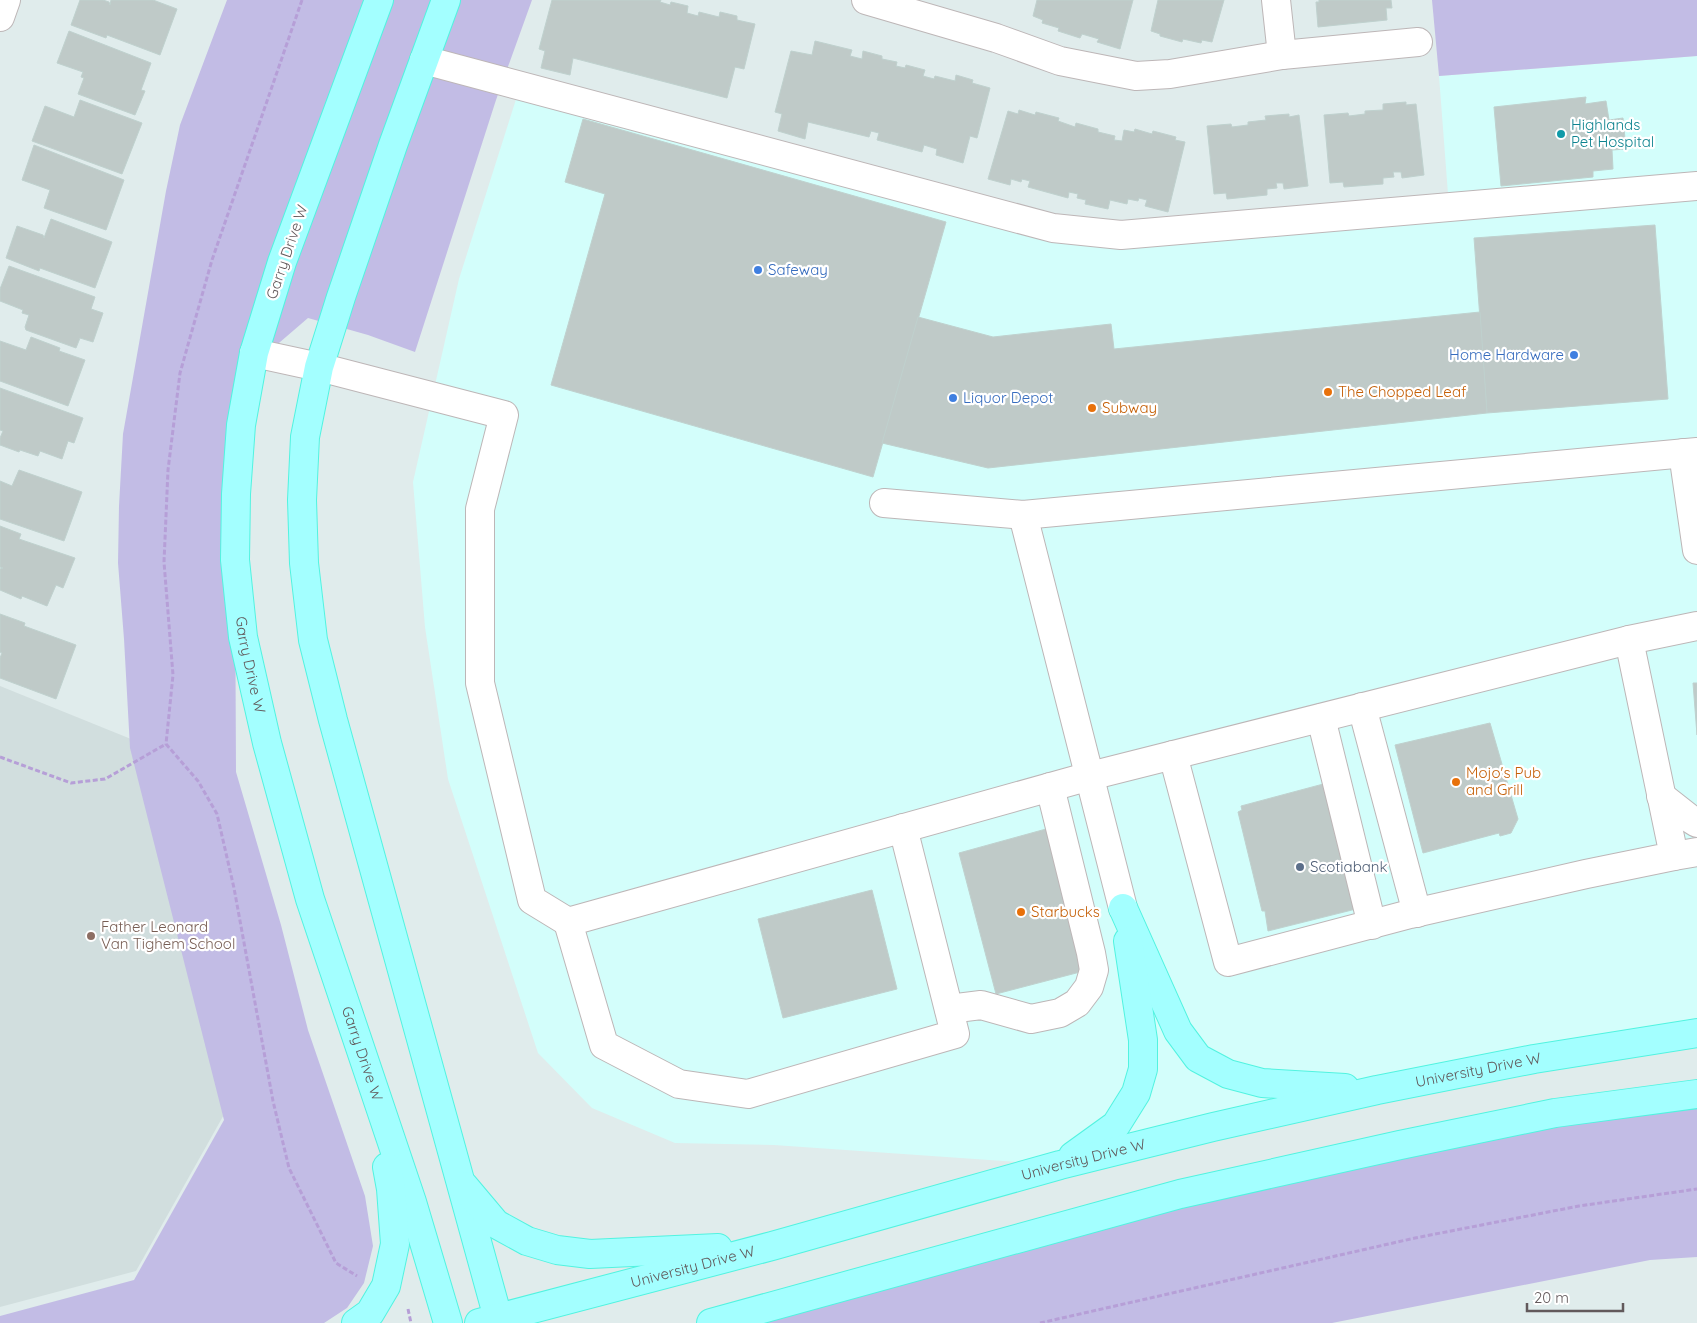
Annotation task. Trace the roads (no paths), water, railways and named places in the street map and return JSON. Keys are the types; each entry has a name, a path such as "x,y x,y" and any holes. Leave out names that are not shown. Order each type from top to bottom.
{"main road":[{"name":"Garry Drive W","path":"379,0 282,262 254,353 241,424 234,560 243,637 267,742 310,899 412,1202 448,1323"},
{"path":"446,0 347,279 320,367 305,437 302,500 304,563 313,640 333,720 460,1181 492,1321"},
{"path":"1123,908 1178,1031 1198,1058 1228,1074 1262,1083 1377,1090"},
{"path":"1060,1165 1116,1125 1136,1093 1143,1069 1143,1040 1123,908"},
{"name":"University Drive W","path":"492,1321 772,1246 1060,1165 1213,1127 1377,1090 1534,1059 1697,1033"},
{"path":"356,1323 370,1312 386,1286 395,1244 392,1189 364,1058"},
{"path":"711,1323 1180,1194 1400,1144 1554,1113 1697,1094"},
{"path":"460,1181 496,1224 528,1241 557,1250 590,1254 772,1246"}],"street":[{"path":"0,17 6,0"},
{"path":"866,0 996,38 1060,61 1136,76 1170,74 1282,54 1418,42"},
{"path":"1276,0 1282,54"},
{"path":"424,60 1053,228 1122,235 1697,186"},
{"path":"254,353 320,367 504,415 480,508 480,683 532,900 568,922 604,1045 679,1084 748,1094 955,1034 903,828"},
{"path":"884,503 1023,515 1690,452 1697,550"},
{"path":"1023,515 1123,908"},
{"path":"568,922 1090,776 1629,640 1697,626"},
{"path":"1172,755 1228,962 1417,913 1586,874 1685,854 1661,796 1629,640"},
{"path":"1362,707 1417,913"},
{"path":"1321,718 1372,925"},
{"path":"949,1009 981,1005 1031,1019 1060,1013 1077,1003 1089,987 1094,970 1091,954 1050,787"},
{"path":"1661,796 1697,823"}],"place":[{"name":"Highlands Pet Hospital","path":"1561,134"},
{"name":"Safeway","path":"758,270"},
{"name":"Home Hardware","path":"1574,355"},
{"name":"The Chopped Leaf","path":"1328,392"},
{"name":"Liquor Depot","path":"953,398"},
{"name":"Subway","path":"1092,408"},
{"name":"Mojo's Pub and Grill","path":"1456,782"},
{"name":"Scotiabank","path":"1300,867"},
{"name":"Starbucks","path":"1021,912"},
{"name":"Father Leonard Van Tighem School","path":"91,936"}]}
